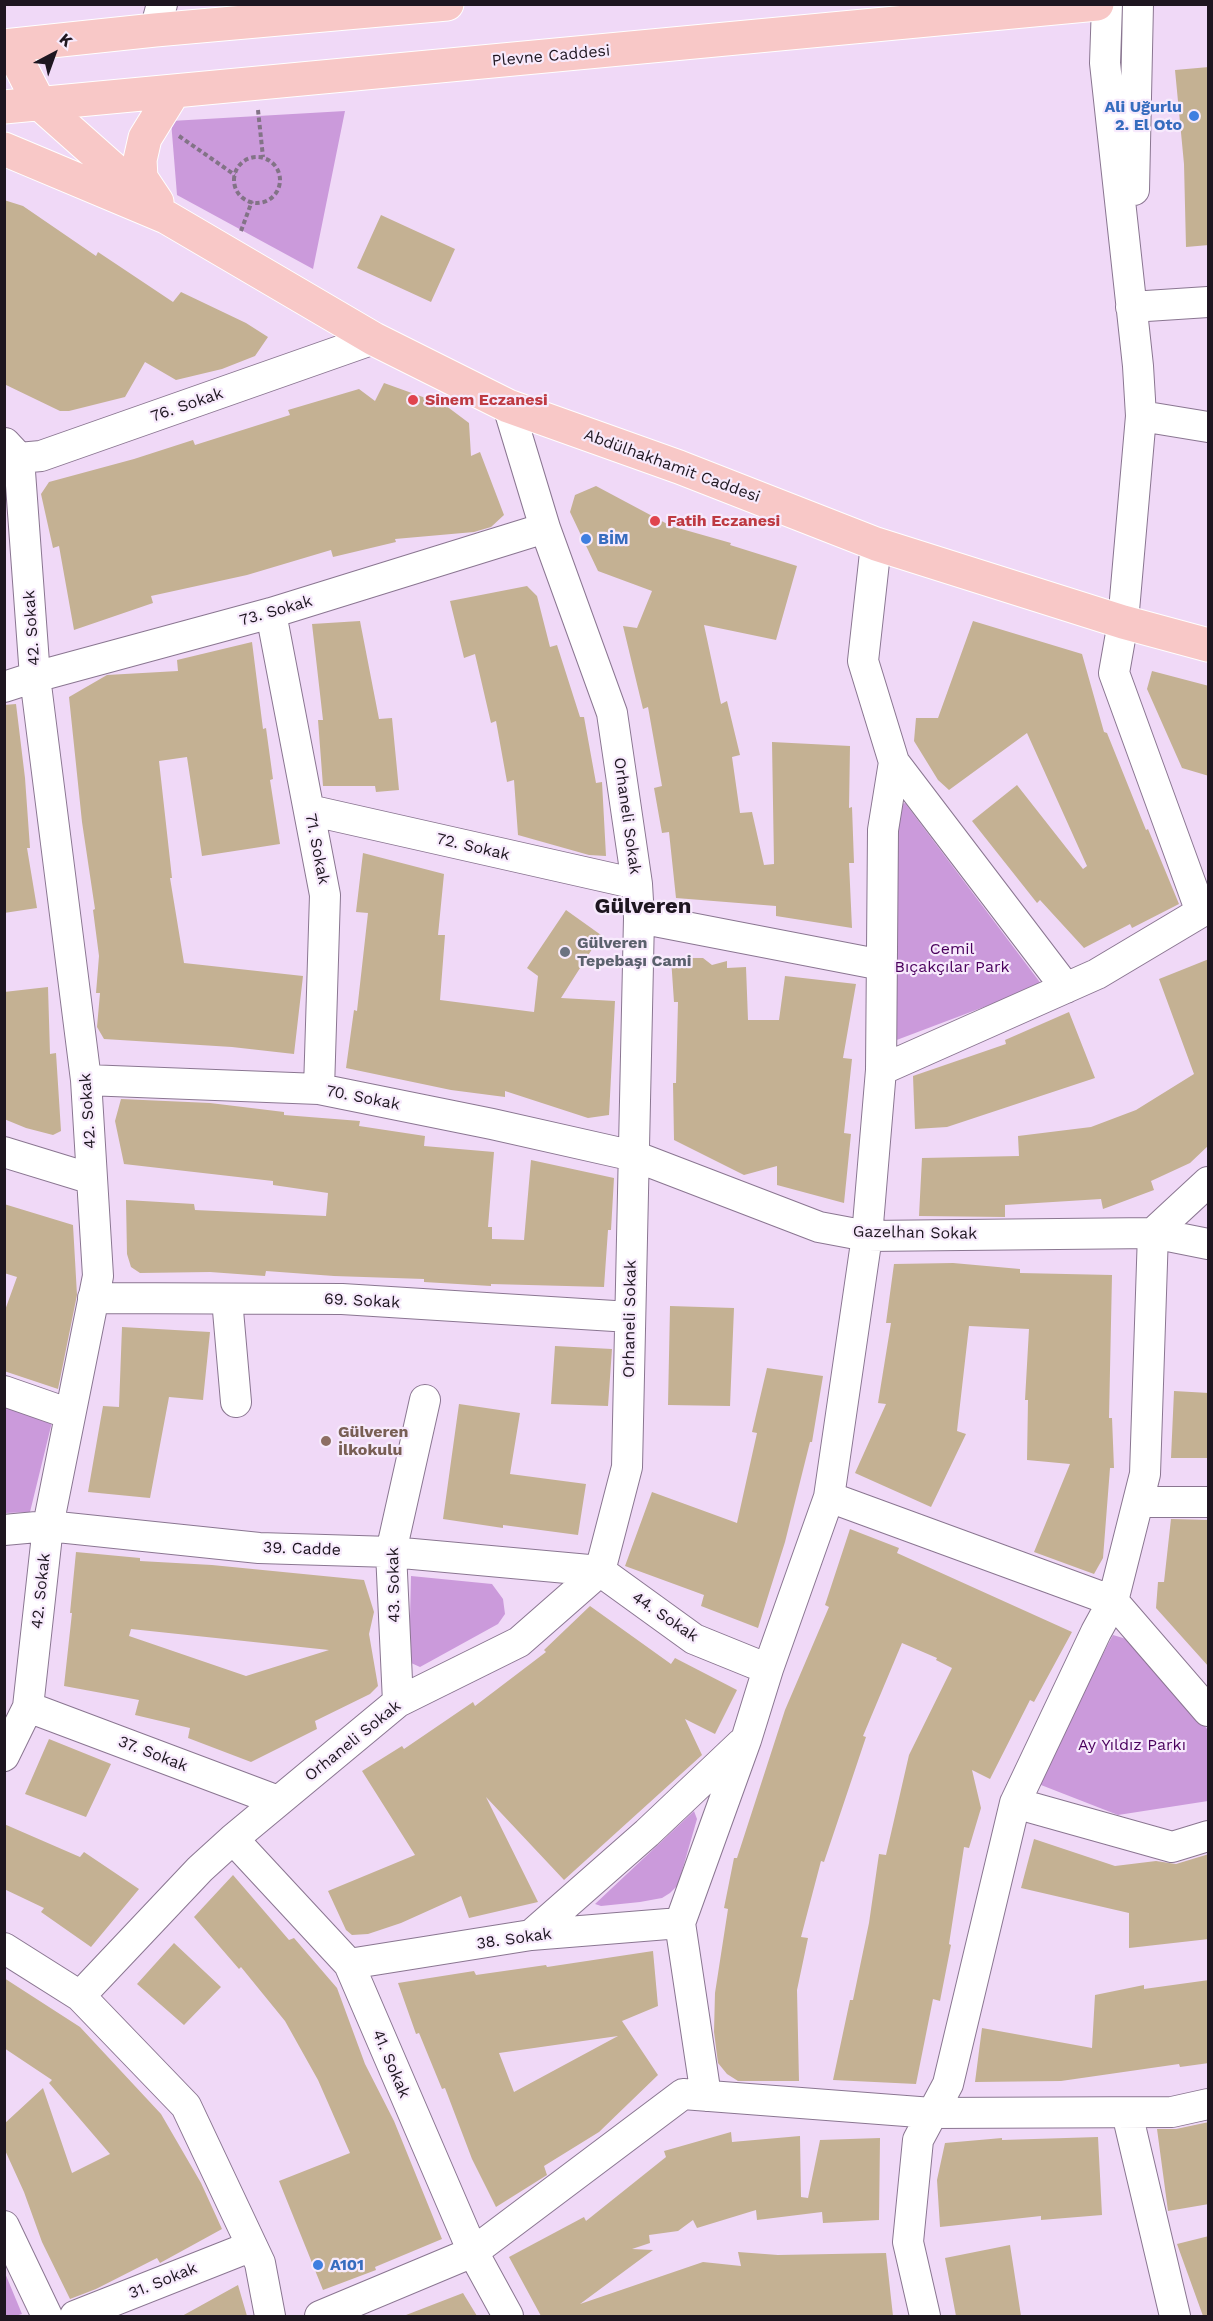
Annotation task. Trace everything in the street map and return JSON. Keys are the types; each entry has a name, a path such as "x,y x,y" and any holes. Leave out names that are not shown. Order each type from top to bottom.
{"main road":[{"path":"166,216 39,103 7,46 159,17 447,4"},
{"name":"Plevne Caddesi","path":"4,107 1096,4"},
{"path":"166,216 141,178 140,160 145,138 174,91"},
{"path":"4,149 166,216"},
{"name":"Abdülhakhamit Caddesi","path":"166,216 374,339 508,406 679,467 876,544 1123,622 1209,645"}],"street":[{"path":"881,1070 1098,974 1205,911 1114,672 1123,622 1141,416 1105,63 1107,4"},
{"path":"1131,307 1138,4"},
{"path":"1131,307 1209,302"},
{"name":"76. Sokak","path":"12,451 41,456 374,339"},
{"name":"Orhaneli Sokak","path":"80,1996 200,1869 398,1702 519,1642 600,1571 627,1467 639,918 637,884 612,713 545,528 508,406"},
{"path":"1141,416 1209,427"},
{"name":"42. Sokak","path":"4,1756 28,1707 48,1526 98,1276 86,1080 35,677 12,451"},
{"name":"73. Sokak","path":"4,687 271,613 545,528"},
{"path":"876,544 863,661 894,762 1066,988"},
{"name":"71. Sokak","path":"271,613 326,895 319,1089"},
{"path":"706,2096 680,1923 746,1740 768,1669 829,1497 867,1236 881,1070 883,830 894,762"},
{"name":"72. Sokak","path":"309,810 637,884"},
{"path":"639,918 882,965"},
{"name":"70. Sokak","path":"86,1080 319,1089 634,1156"},
{"path":"4,1152 92,1179"},
{"name":"Gazelhan Sokak","path":"634,1156 819,1227 867,1236 1153,1233 1209,1244"},
{"path":"925,2316 908,2242 918,2140 948,2084 1015,1803 1113,1601 1145,1474 1153,1233 1209,1182"},
{"name":"69. Sokak","path":"93,1298 342,1299 630,1317"},
{"path":"227,1299 236,1402"},
{"path":"4,1391 70,1414"},
{"name":"43. Sokak","path":"398,1702 390,1551 424,1400"},
{"path":"829,1497 1113,1601 1209,1710"},
{"path":"1138,1502 1209,1502"},
{"name":"39. Cadde","path":"4,1530 48,1526 259,1548 390,1551 600,1571"},
{"name":"44. Sokak","path":"600,1571 694,1639 768,1669"},
{"name":"37. Sokak","path":"28,1707 278,1802"},
{"path":"531,1935 647,1833 746,1740"},
{"path":"1015,1803 1172,1847 1209,1836"},
{"name":"41. Sokak","path":"233,1839 349,1965 472,2252 508,2316"},
{"name":"38. Sokak","path":"349,1965 531,1935 680,1923"},
{"path":"4,1948 80,1996 186,2106 260,2263 270,2316"},
{"path":"320,2316 472,2252 683,2094 932,2113 1172,2112 1209,2104"},
{"path":"1127,2113 1175,2316"},
{"path":"4,2226 47,2316"},
{"name":"31. Sokak","path":"75,2316 252,2246"}],"path":[{"path":"255,83 263,157"},
{"path":"156,120 235,175"},
{"path":"263,157 275,166 280,179 279,189 273,197 261,203 244,199 236,188 235,175 239,165 247,159 263,157"}],"green space":[{"path":"345,111 313,269 177,195 171,121"},
{"name":"Cemil Bıçakçılar Park","path":"905,803 1042,985 894,1041 899,805"},
{"path":"4,1403 52,1422 30,1512 5,1513"},
{"path":"411,1576 492,1584 503,1599 505,1614 498,1624 420,1667 409,1662"},
{"name":"Ay Yıldız Parkı","path":"1113,1635 1133,1641 1208,1730 1208,1801 1118,1815 1041,1785 1038,1777"},
{"path":"694,1811 697,1819 678,1885 670,1893 662,1898 640,1902 601,1906 595,1904"},
{"path":"5,2273 22,2314 5,2316"}],"building":[{"path":"1209,67 1209,245 1186,247 1184,164 1175,70"},
{"path":"4,200 23,206 96,256 98,252 173,302 181,292 246,323 268,337 255,356 222,369 176,380 145,362 125,397 69,411 60,411 4,384"},
{"path":"381,215 455,249 431,302 357,268"},
{"path":"384,383 445,405 469,423 471,456 480,452 504,515 491,527 474,532 395,539 396,542 333,557 331,550 247,575 151,596 153,603 74,630 59,546 53,548 41,494 49,482 193,440 195,445 290,415 288,410 359,389 375,401"},
{"path":"596,486 671,526 731,543 730,545 797,566 776,640 704,625 721,704 727,701 740,755 732,757 740,813 752,812 764,865 774,864 772,742 850,746 849,808 852,807 854,863 849,863 852,928 776,916 776,906 676,898 669,832 662,833 654,788 662,786 648,707 643,709 623,626 637,628 652,591 598,571 570,512 575,495"},
{"path":"527,586 537,596 550,647 557,645 580,717 584,717 596,783 602,782 606,856 589,855 518,835 514,780 507,782 496,721 491,723 475,654 464,658 450,601"},
{"path":"360,621 379,719 392,718 399,790 376,792 375,786 323,786 318,720 323,720 312,624"},
{"path":"973,621 1082,654 1104,732 1107,733 1179,904 1132,928 1130,924 1084,948 1040,900 1037,903 972,821 1017,785 1083,869 1087,866 1027,733 949,790 938,780 914,741 916,718 938,718"},
{"path":"252,642 263,729 266,728 273,779 270,780 280,844 202,856 187,757 159,761 172,878 170,878 184,963 303,976 294,1054 232,1047 104,1039 97,1027 100,993 96,993 99,956 69,697 107,675 178,671 177,660"},
{"path":"1152,671 1209,686 1209,776 1182,768 1147,689"},
{"path":"16,704 25,778 30,848 27,848 37,908 4,913 4,705"},
{"path":"363,853 444,874 438,935 445,935 440,1000 534,1012 538,976 527,968 566,910 601,935 561,998 615,1001 609,1115 588,1118 505,1091 505,1097 451,1090 346,1068 354,1010 357,1011 368,913 356,912"},
{"path":"671,958 703,958 712,965 727,961 727,968 746,967 748,1020 779,1020 785,976 856,984 843,1058 852,1059 844,1133 851,1134 844,1203 777,1185 777,1166 744,1175 674,1140 673,1083 676,1083 678,1002 674,1002"},
{"path":"1209,959 1209,1145 1190,1163 1151,1181 1154,1190 1103,1209 1101,1199 1005,1205 1005,1217 919,1216 922,1158 1019,1156 1018,1136 1091,1127 1136,1110 1194,1074 1159,979"},
{"path":"48,987 50,1054 56,1053 61,1131 53,1135 4,1119 4,992"},
{"path":"1069,1012 1095,1078 947,1127 915,1129 913,1076 1006,1044 1005,1040"},
{"path":"121,1099 210,1103 284,1112 284,1115 360,1121 359,1126 425,1136 424,1146 494,1152 488,1227 492,1227 492,1239 524,1240 531,1160 614,1178 604,1287 491,1284 491,1286 424,1282 424,1279 266,1271 265,1276 210,1272 140,1273 131,1267 127,1254 126,1200 194,1204 195,1210 326,1216 328,1193 273,1185 273,1181 124,1164 115,1121"},
{"path":"4,1204 73,1225 77,1295 58,1389 4,1371 4,1313 17,1277 4,1273"},
{"path":"953,1263 1020,1269 1020,1273 1112,1275 1109,1418 1112,1418 1114,1468 1110,1468 1103,1558 1094,1574 1034,1552 1070,1464 1027,1460 1028,1400 1025,1400 1029,1329 969,1326 957,1431 966,1434 931,1507 855,1473 886,1404 878,1403 891,1323 886,1323 894,1264"},
{"path":"670,1306 734,1308 730,1406 668,1405"},
{"path":"122,1327 210,1332 203,1400 169,1397 150,1498 88,1492 103,1406 119,1407"},
{"path":"555,1346 612,1349 608,1406 551,1404"},
{"path":"767,1368 823,1376 812,1442 810,1442 785,1542 758,1628 701,1606 704,1595 625,1566 652,1492 737,1523 757,1433 752,1432"},
{"path":"1174,1391 1209,1393 1209,1458 1171,1458"},
{"path":"459,1404 520,1413 510,1474 586,1484 578,1535 503,1525 503,1528 443,1519"},
{"path":"1171,1519 1209,1520 1209,1667 1156,1608 1158,1582 1164,1582"},
{"path":"850,1529 899,1548 897,1553 1072,1632 1034,1702 1030,1700 990,1779 972,1770 981,1808 969,1848 964,1847 949,1944 951,1945 940,2001 933,1999 916,2084 833,2080 869,1923 879,1854 886,1855 909,1755 952,1668 936,1660 937,1658 902,1643 863,1736 866,1737 824,1862 821,1861 801,1937 808,1938 797,1990 799,2081 738,2081 727,2074 718,2063 714,2032 715,1993 728,1909 724,1908 734,1858 737,1858 785,1710 829,1607 825,1605"},
{"path":"76,1552 140,1558 140,1561 212,1565 364,1580 374,1612 369,1634 378,1686 370,1694 315,1721 317,1729 251,1762 188,1738 190,1728 135,1715 139,1700 64,1686 72,1613 70,1613","holes":["131,1629 329,1650 246,1676 129,1636"]},
{"path":"590,1606 671,1664 675,1658 737,1690 715,1734 685,1719 702,1755 564,1880 486,1797 538,1902 469,1918 461,1896 401,1923 368,1934 352,1935 346,1930 328,1891 415,1855 362,1771 402,1746 404,1749 473,1702 475,1706 546,1652 544,1650"},
{"path":"49,1739 111,1764 86,1817 25,1794"},
{"path":"4,1824 80,1857 84,1852 139,1889 91,1947 41,1912 44,1908 4,1889"},
{"path":"1034,1839 1115,1866 1156,1861 1176,1864 1209,1854 1209,1939 1129,1948 1129,1913 1021,1888"},
{"path":"233,1875 289,1940 294,1938 337,1988 365,2064 394,2121 442,2239 375,2267 376,2270 323,2290 279,2181 350,2153 318,2080 285,2021 241,1967 239,1969 194,1917"},
{"path":"174,1943 221,1987 184,2025 137,1984"},
{"path":"653,1951 658,2006 622,2021 658,2075 599,2132 544,2166 547,2175 496,2207 472,2159 445,2088 442,2089 419,2033 416,2034 398,1983 474,1971 476,1975 546,1965 547,1967","holes":["618,2036 514,2092 499,2053"]},
{"path":"4,1978 80,2027 161,2114 201,2183 222,2229 160,2263 157,2258 96,2289 70,2299 42,2242 24,2192 4,2148 4,2124 43,2088 72,2173 110,2154 49,2083 52,2080 4,2048"},
{"path":"1209,1980 1209,2063 1180,2067 1179,2064 1061,2081 975,2082 982,2028 1092,2048 1095,1995 1144,1985 1144,1989"},
{"path":"1209,2122 1209,2204 1168,2211 1157,2129 1176,2129"},
{"path":"731,2132 732,2142 800,2136 801,2197 808,2198 820,2140 880,2138 879,2220 823,2223 822,2212 757,2220 756,2210 697,2228 693,2220 678,2231 649,2235 650,2243 632,2249 653,2250 580,2304 703,2262 741,2266 738,2252 778,2255 886,2253 893,2316 541,2316 509,2257 584,2217 586,2221 666,2157 664,2151"},
{"path":"1098,2137 1102,2215 1041,2220 1041,2216 940,2227 937,2180 945,2143 1002,2138 1002,2140"},
{"path":"1209,2236 1209,2316 1203,2316 1177,2244"},
{"path":"1010,2245 1021,2316 956,2316 945,2258"},
{"path":"238,2285 247,2316 182,2316"},
{"path":"463,2293 477,2316 406,2316 406,2315"}],"place":[{"name":"Ali Uğurlu 2. El Oto","path":"1194,116"},
{"name":"Sinem Eczanesi","path":"413,400"},
{"name":"Fatih Eczanesi","path":"655,521"},
{"name":"BİM","path":"586,539"},
{"name":"Gülveren Tepebaşı Cami","path":"565,952"},
{"name":"Gülveren İlkokulu","path":"326,1441"},
{"name":"A101","path":"318,2265"}],"district":[{"name":"Gülveren","path":"643,907"}]}
